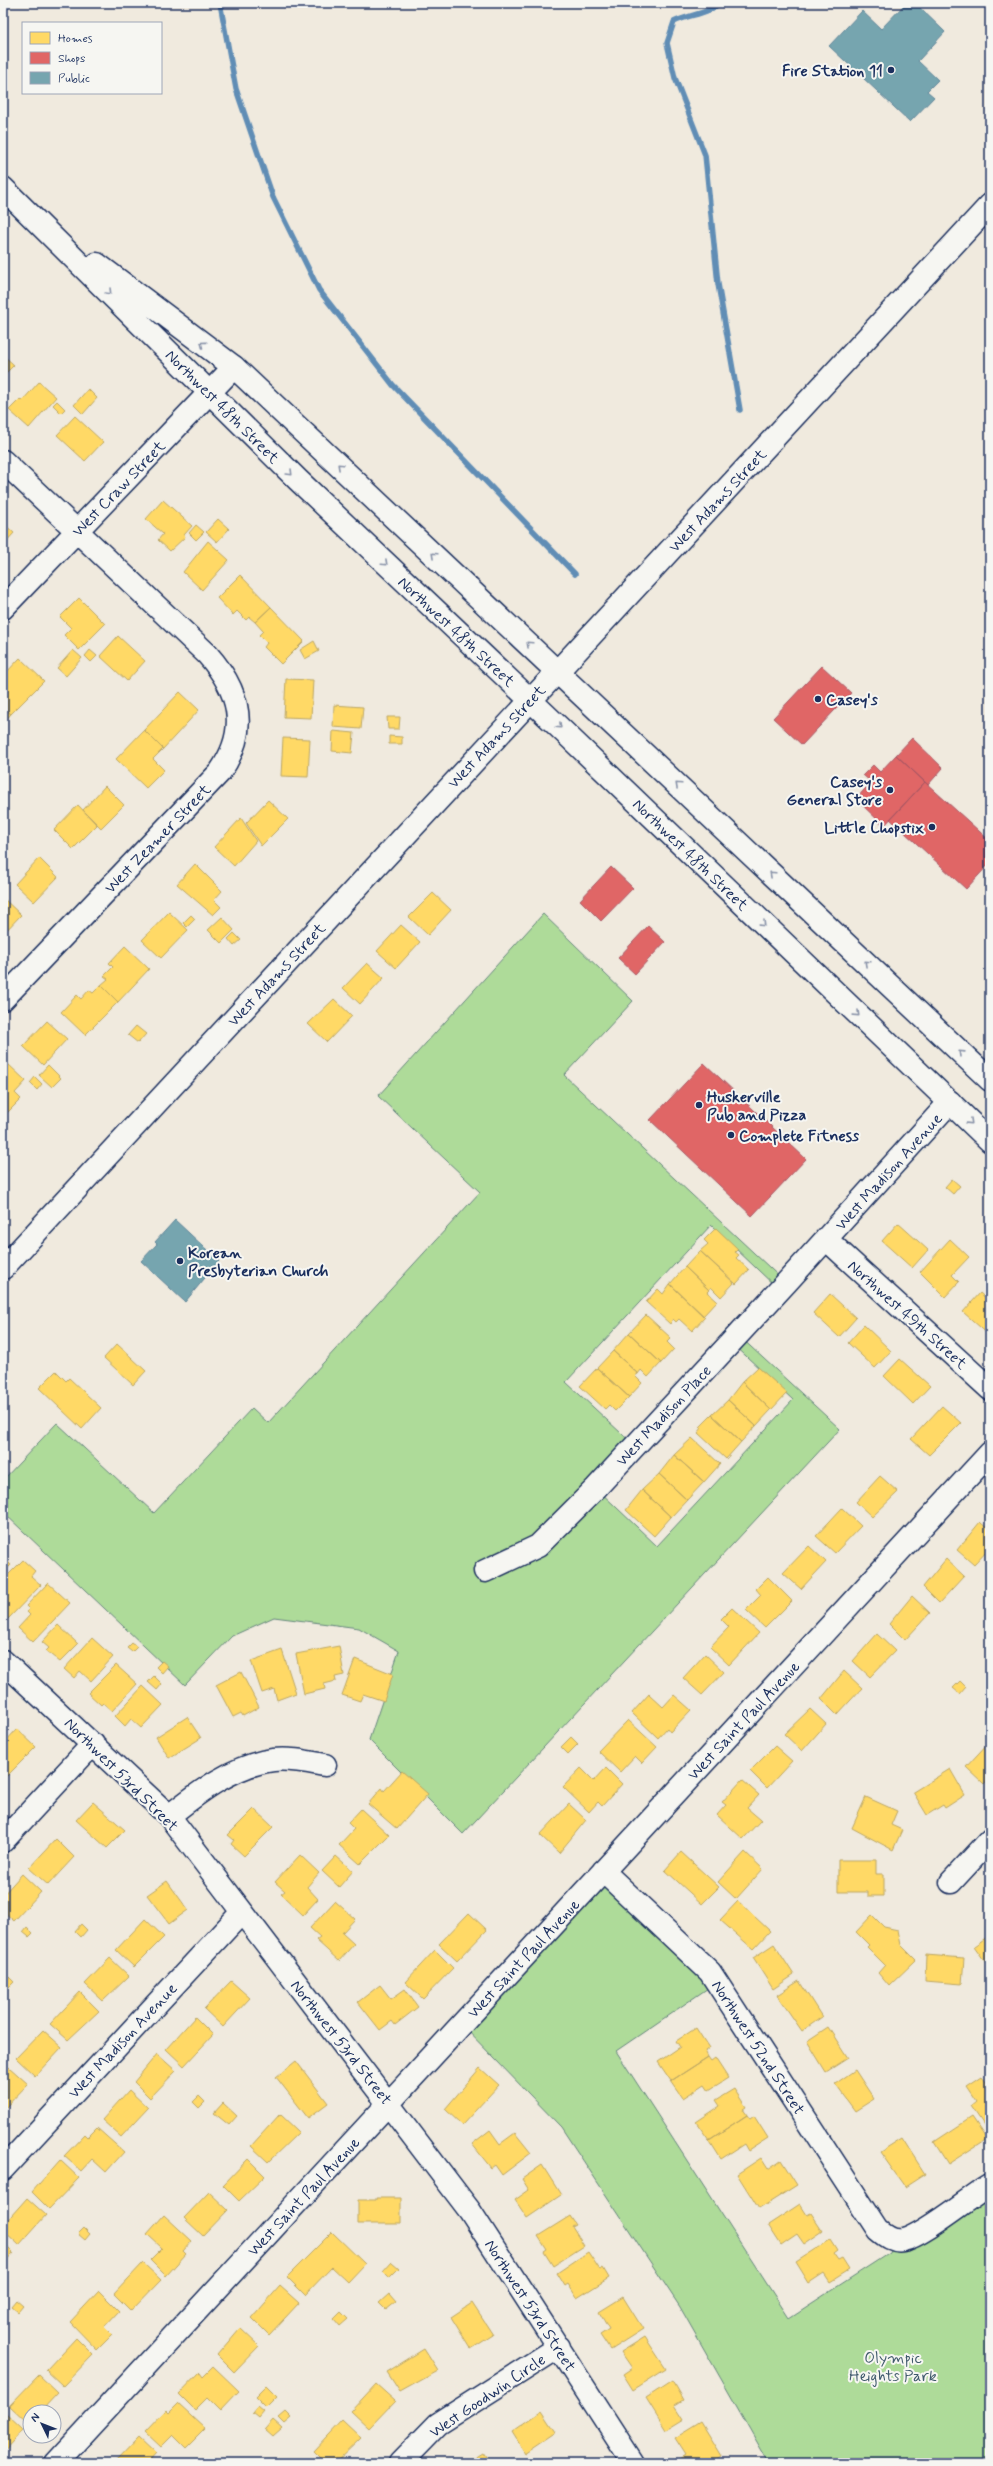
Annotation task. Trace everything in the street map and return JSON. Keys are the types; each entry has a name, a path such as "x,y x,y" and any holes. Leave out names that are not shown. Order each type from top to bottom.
{"street":[{"name":"Northwest 48th Street","path":"3,188 32,215 298,480 990,1141"},
{"name":"West Adams Street","path":"3,1268 990,205"},
{"name":"Northwest 48th Street","path":"32,215 234,367 990,1080"},
{"name":"West Craw Street","path":"3,608 234,367"},
{"path":"3,461 77,532"},
{"name":"West Zeamer Street","path":"3,999 225,765 236,741 238,710 226,678 207,654 77,532"},
{"path":"950,1102 963,1097 990,1120"},
{"name":"West Madison Avenue","path":"826,1239 950,1102"},
{"name":"Northwest 49th Street","path":"826,1239 990,1389"},
{"name":"West Madison Place","path":"485,1571 538,1546 596,1488 826,1239"},
{"name":"West Saint Paul Avenue","path":"56,2463 990,1453"},
{"name":"Northwest 53rd Street","path":"3,1661 169,1816 389,2102 470,2212 633,2463"},
{"path":"3,1841 93,1744"},
{"path":"169,1816 223,1778 258,1763 291,1759 325,1765"},
{"path":"951,1882 990,1840"},
{"name":"Northwest 52nd Street","path":"603,1871 710,1972 878,2230 894,2240 912,2237 990,2184"},
{"name":"West Madison Avenue","path":"3,2169 242,1912"},
{"name":"West Goodwin Circle","path":"400,2463 438,2424 559,2347"}],"green space":[{"path":"543,914 633,1001 564,1075 786,1283 779,1290 711,1225 566,1382 635,1446 596,1488 657,1546 793,1400 731,1342 738,1335 840,1429 463,1834 369,1740 399,1651 359,1628 274,1617 232,1636 185,1685 3,1512 3,1480 57,1423 154,1513 252,1408 268,1423 480,1192 378,1096"},
{"name":"Olympic Heights Park","path":"603,1871 717,1982 616,2051 789,2318 889,2253 894,2240 990,2193 990,2463 769,2463 680,2307 561,2127 461,2024"}],"building: Homes":[{"path":"3,355 14,365 3,376"},
{"path":"39,382 56,397 29,428 9,410 20,399 22,401"},
{"path":"88,389 97,398 83,414 74,405"},
{"path":"57,401 65,409 61,413 53,405"},
{"path":"75,416 103,442 85,461 57,435"},
{"path":"163,500 192,526 184,535 185,537 170,551 158,540 163,534 146,519"},
{"path":"218,519 229,529 217,542 206,532"},
{"path":"3,523 14,533 3,545"},
{"path":"196,525 204,532 196,540 189,533"},
{"path":"208,541 229,560 202,590 183,572"},
{"path":"240,575 271,607 255,622 249,617 246,620 237,611 233,615 217,598"},
{"path":"79,598 105,624 79,650 64,635 71,628 60,617"},
{"path":"271,607 304,641 281,664 264,647 267,643 259,635 263,631 255,622"},
{"path":"118,636 145,661 127,681 100,656"},
{"path":"314,641 319,651 305,659 300,650"},
{"path":"73,650 82,658 66,676 57,668"},
{"path":"90,650 97,656 91,662 85,656"},
{"path":"20,658 44,681 11,714 3,707 3,683 7,678 4,675"},
{"path":"286,679 313,680 311,718 284,717"},
{"path":"180,692 199,710 163,749 144,730"},
{"path":"334,705 363,707 361,729 333,727"},
{"path":"3,707 11,714 3,723"},
{"path":"387,717 400,717 399,729 388,729"},
{"path":"144,730 163,749 153,759 164,770 146,788 116,759"},
{"path":"333,731 354,733 352,753 332,751"},
{"path":"389,736 402,737 402,744 389,744"},
{"path":"283,738 310,739 308,777 281,776"},
{"path":"105,786 124,805 101,828 83,810"},
{"path":"268,800 288,819 261,846 246,823"},
{"path":"78,805 97,825 73,849 54,830"},
{"path":"241,818 256,841 234,866 214,847"},
{"path":"39,858 58,877 34,902 15,884"},
{"path":"195,864 222,891 214,900 221,907 213,915 177,884"},
{"path":"433,893 451,910 428,935 409,917"},
{"path":"3,898 21,915 3,934"},
{"path":"169,912 188,930 161,958 142,940"},
{"path":"191,915 195,919 187,927 183,923"},
{"path":"222,917 234,930 221,943 208,930"},
{"path":"401,925 420,942 396,968 377,951"},
{"path":"234,933 241,940 234,946 228,939"},
{"path":"125,946 149,969 118,1002 101,985 108,979 104,976 113,967 109,963"},
{"path":"367,963 384,978 360,1004 343,988"},
{"path":"101,985 118,1002 85,1035 61,1012 77,995 81,999 89,990 93,993"},
{"path":"334,999 352,1016 327,1042 308,1024"},
{"path":"47,1021 67,1039 43,1065 23,1046"},
{"path":"136,1026 146,1034 138,1043 128,1035"},
{"path":"7,1063 26,1081 15,1093 21,1099 7,1113 3,1109 3,1067"},
{"path":"48,1065 61,1078 52,1087 39,1075"},
{"path":"35,1077 42,1084 37,1090 30,1083"},
{"path":"952,1179 960,1186 953,1194 945,1187"},
{"path":"898,1223 928,1250 912,1268 882,1241"},
{"path":"716,1228 738,1249 735,1252 739,1255 736,1258 749,1270 736,1284 700,1251 708,1244 704,1240"},
{"path":"950,1239 969,1257 952,1275 959,1282 945,1297 920,1272"},
{"path":"700,1251 734,1283 721,1297 711,1287 709,1290 685,1267"},
{"path":"685,1267 709,1290 707,1292 717,1301 703,1316 670,1284"},
{"path":"670,1284 705,1317 692,1331 679,1319 676,1322 673,1319 670,1324 646,1302 658,1289 663,1294"},
{"path":"980,1293 990,1302 990,1336 963,1312"},
{"path":"830,1294 856,1318 839,1337 813,1313"},
{"path":"646,1315 671,1338 667,1342 674,1349 661,1363 629,1333"},
{"path":"864,1325 891,1351 875,1368 848,1343"},
{"path":"629,1333 661,1363 648,1377 641,1370 638,1374 613,1351"},
{"path":"117,1344 146,1371 133,1385 104,1358"},
{"path":"613,1351 638,1374 635,1376 642,1383 629,1397 597,1368"},
{"path":"900,1359 930,1386 913,1404 884,1376"},
{"path":"758,1367 787,1393 771,1410 742,1382"},
{"path":"597,1368 629,1397 615,1411 609,1405 605,1409 580,1386"},
{"path":"56,1371 66,1381 69,1378 101,1408 82,1429 39,1388"},
{"path":"742,1382 771,1410 756,1426 728,1400"},
{"path":"728,1400 756,1426 741,1442 712,1415"},
{"path":"942,1406 961,1423 929,1455 911,1439"},
{"path":"712,1415 741,1442 726,1459 698,1433 702,1428 700,1427"},
{"path":"692,1438 720,1464 704,1482 674,1455"},
{"path":"674,1455 704,1482 687,1500 659,1474"},
{"path":"659,1474 687,1500 671,1517 642,1490"},
{"path":"880,1476 898,1492 872,1517 856,1502"},
{"path":"642,1490 671,1517 654,1536 626,1510"},
{"path":"842,1508 861,1526 835,1553 816,1536"},
{"path":"980,1522 990,1531 990,1548 974,1565 957,1550"},
{"path":"809,1546 826,1562 801,1589 783,1573"},
{"path":"3,1557 11,1565 3,1573"},
{"path":"946,1559 964,1576 939,1603 923,1587"},
{"path":"23,1560 35,1571 31,1576 41,1585 8,1619 3,1615 3,1594 5,1592 3,1580"},
{"path":"768,1577 792,1601 765,1628 746,1610 761,1595 756,1589"},
{"path":"48,1583 70,1603 33,1642 18,1628 30,1615 27,1612 29,1609 26,1606"},
{"path":"912,1596 930,1613 905,1640 889,1624"},
{"path":"732,1608 759,1633 729,1665 710,1647 729,1627 721,1619"},
{"path":"58,1625 78,1644 60,1662 46,1651 49,1648 42,1642"},
{"path":"877,1634 895,1651 870,1677 853,1661"},
{"path":"92,1638 113,1657 91,1681 80,1671 74,1678 64,1669"},
{"path":"132,1643 137,1647 132,1652 127,1648"},
{"path":"339,1646 344,1675 335,1677 336,1681 324,1684 325,1689 304,1694 296,1654"},
{"path":"282,1650 296,1693 277,1700 274,1689 262,1693 251,1661"},
{"path":"705,1654 724,1672 702,1695 683,1678"},
{"path":"355,1659 393,1674 384,1701 363,1694 360,1701 342,1695"},
{"path":"162,1661 168,1666 162,1673 156,1667"},
{"path":"116,1665 137,1684 112,1711 103,1703 101,1705 88,1693"},
{"path":"844,1671 862,1688 837,1715 821,1699"},
{"path":"241,1672 259,1707 243,1716 241,1713 233,1717 216,1685"},
{"path":"154,1676 162,1684 157,1690 148,1682"},
{"path":"960,1681 966,1687 960,1694 953,1688"},
{"path":"143,1686 163,1705 141,1728 131,1719 125,1726 115,1716"},
{"path":"649,1694 663,1707 674,1695 691,1710 670,1732 667,1728 658,1738 632,1713"},
{"path":"810,1709 826,1724 802,1751 784,1734"},
{"path":"187,1717 201,1738 169,1758 156,1737"},
{"path":"628,1720 657,1747 642,1763 635,1756 620,1772 598,1751"},
{"path":"17,1729 36,1747 6,1777 3,1775 3,1744"},
{"path":"571,1737 578,1744 568,1754 561,1747"},
{"path":"990,1741 990,1777 984,1784 966,1767"},
{"path":"775,1746 792,1761 767,1788 750,1771"},
{"path":"581,1768 594,1781 606,1768 622,1784 602,1806 598,1802 589,1812 563,1787"},
{"path":"950,1769 965,1795 945,1808 943,1805 927,1815 913,1792"},
{"path":"402,1771 428,1794 397,1829 368,1804 382,1788 384,1791"},
{"path":"742,1780 759,1795 747,1808 761,1820 743,1839 717,1815 726,1805 722,1802"},
{"path":"866,1797 897,1811 891,1825 902,1830 893,1850 852,1828"},
{"path":"93,1802 125,1830 107,1848 76,1820"},
{"path":"569,1804 586,1820 559,1853 540,1835"},
{"path":"254,1809 273,1827 244,1856 231,1844 234,1840 228,1835"},
{"path":"361,1809 389,1835 360,1864 339,1845 354,1829 348,1823"},
{"path":"56,1839 74,1857 48,1885 29,1868"},
{"path":"681,1852 719,1887 702,1904 665,1870"},
{"path":"745,1852 763,1869 736,1899 718,1882"},
{"path":"300,1855 319,1873 307,1887 318,1899 303,1915 281,1894 285,1891 275,1882"},
{"path":"336,1856 353,1871 339,1887 322,1871"},
{"path":"838,1860 876,1860 876,1874 884,1874 884,1896 868,1896 868,1892 838,1892"},
{"path":"22,1874 41,1892 14,1921 3,1911 3,1895"},
{"path":"167,1881 188,1910 169,1924 147,1895"},
{"path":"335,1901 355,1919 342,1933 354,1944 339,1961 316,1940 320,1937 310,1928"},
{"path":"738,1901 770,1931 753,1949 720,1920"},
{"path":"469,1913 487,1930 457,1961 439,1944"},
{"path":"872,1915 884,1927 898,1930 901,1945 916,1960 889,1986 878,1973 885,1965 867,1947 869,1945 856,1932"},
{"path":"145,1919 164,1937 134,1967 116,1950"},
{"path":"81,1924 87,1930 81,1937 75,1931"},
{"path":"27,1927 33,1933 29,1937 23,1932"},
{"path":"990,1935 990,1967 989,1967 974,1946"},
{"path":"774,1944 794,1975 773,1989 753,1958"},
{"path":"435,1950 453,1968 423,1999 405,1982"},
{"path":"926,1955 964,1958 962,1984 925,1981"},
{"path":"110,1958 129,1976 103,2001 85,1984"},
{"path":"9,1977 14,1982 9,1987 4,1983"},
{"path":"231,1981 250,1998 223,2027 204,2009"},
{"path":"799,1981 822,2017 802,2031 777,1995"},
{"path":"380,1985 391,1999 405,1989 418,2007 395,2025 392,2021 380,2030 358,2002"},
{"path":"80,1992 99,2011 68,2040 50,2024"},
{"path":"195,2017 213,2035 184,2066 166,2049"},
{"path":"828,2027 848,2058 826,2072 807,2041"},
{"path":"696,2028 709,2048 705,2051 708,2057 671,2081 658,2062 680,2047 676,2041"},
{"path":"43,2030 62,2047 35,2076 16,2058"},
{"path":"157,2054 176,2071 150,2098 134,2082"},
{"path":"708,2057 711,2061 715,2058 728,2078 709,2090 705,2084 683,2098 671,2081"},
{"path":"296,2061 328,2103 308,2118 276,2077"},
{"path":"9,2067 28,2084 3,2110 3,2073"},
{"path":"480,2068 499,2085 462,2125 445,2109"},
{"path":"855,2070 874,2099 855,2111 835,2084"},
{"path":"982,2076 990,2088 990,2134 971,2106 977,2101 967,2086"},
{"path":"734,2089 746,2107 743,2109 747,2115 709,2140 696,2122 720,2106 716,2100"},
{"path":"129,2090 148,2108 121,2137 102,2120"},
{"path":"199,2096 205,2102 199,2108 193,2102"},
{"path":"223,2103 237,2116 229,2125 214,2113"},
{"path":"280,2114 299,2132 268,2162 251,2146"},
{"path":"747,2115 750,2119 754,2116 768,2138 748,2151 744,2144 721,2159 709,2140"},
{"path":"972,2117 987,2139 948,2164 934,2142"},
{"path":"97,2128 124,2152 106,2172 92,2159 81,2171 64,2156 85,2134 88,2137"},
{"path":"490,2130 500,2144 515,2133 531,2153 502,2175 495,2165 491,2168 472,2144"},
{"path":"902,2138 925,2174 905,2187 880,2152"},
{"path":"761,2158 768,2169 781,2160 797,2185 759,2209 737,2174"},
{"path":"248,2159 265,2176 239,2201 223,2185"},
{"path":"60,2160 79,2178 49,2209 32,2192"},
{"path":"542,2165 561,2195 527,2218 515,2200 529,2190 522,2179"},
{"path":"209,2192 228,2210 203,2236 184,2218"},
{"path":"27,2198 46,2215 19,2245 3,2230 3,2225"},
{"path":"376,2198 401,2198 401,2224 358,2224 358,2200 376,2200"},
{"path":"800,2204 807,2215 811,2213 823,2231 804,2244 797,2234 781,2245 768,2225"},
{"path":"164,2215 192,2241 183,2251 186,2254 166,2276 150,2260 162,2248 147,2234"},
{"path":"570,2216 576,2225 572,2227 584,2246 553,2266 544,2252 547,2250 538,2236"},
{"path":"84,2228 90,2234 85,2240 78,2234"},
{"path":"332,2232 365,2264 348,2282 332,2267 305,2295 287,2277"},
{"path":"830,2240 837,2251 833,2254 838,2261 842,2259 849,2270 830,2282 824,2273 809,2283 796,2262"},
{"path":"3,2243 13,2253 3,2264"},
{"path":"588,2252 600,2270 603,2268 609,2278 577,2298 568,2284 565,2286 557,2273"},
{"path":"392,2262 399,2268 389,2278 383,2272"},
{"path":"143,2263 161,2280 131,2311 114,2294"},
{"path":"280,2286 299,2303 269,2335 252,2318"},
{"path":"99,2291 119,2311 104,2327 112,2335 97,2350 70,2322"},
{"path":"389,2294 396,2302 386,2310 379,2303"},
{"path":"623,2297 643,2329 610,2350 600,2335 609,2329 599,2312"},
{"path":"16,2300 23,2306 18,2312 11,2306"},
{"path":"472,2303 493,2335 471,2349 451,2317"},
{"path":"341,2312 348,2319 340,2326 334,2319"},
{"path":"240,2328 259,2346 234,2372 217,2355"},
{"path":"645,2337 666,2369 633,2390 623,2374 632,2368 621,2352"},
{"path":"76,2338 93,2355 63,2386 46,2370"},
{"path":"424,2349 438,2371 400,2392 387,2372"},
{"path":"213,2366 239,2391 220,2411 207,2398 195,2410 179,2394 200,2372 203,2376"},
{"path":"39,2375 58,2393 48,2404 22,2404 22,2418 9,2406"},
{"path":"672,2381 683,2400 675,2405 684,2419 666,2430 646,2398"},
{"path":"376,2384 395,2401 369,2428 351,2411"},
{"path":"266,2386 277,2397 266,2408 255,2397"},
{"path":"178,2404 205,2429 186,2448 173,2435 161,2447 145,2432 166,2410 169,2413"},
{"path":"258,2407 264,2412 259,2418 253,2413"},
{"path":"542,2411 556,2432 525,2453 512,2432"},
{"path":"286,2412 292,2418 285,2424 279,2418"},
{"path":"5,2413 22,2429 22,2431 3,2452 3,2416"},
{"path":"273,2420 282,2428 273,2436 265,2429"},
{"path":"342,2420 361,2438 335,2463 325,2463 313,2451"},
{"path":"701,2422 722,2456 711,2463 683,2463 680,2459 686,2455 675,2438"},
{"path":"139,2437 156,2453 147,2463 114,2463"},
{"path":"483,2452 490,2463 465,2463"}],"building: Shops":[{"name":"Casey's","path":"822,666 851,693 802,745 773,718"},
{"path":"912,738 943,768 928,785 896,755"},
{"name":"Casey's General Store","path":"896,755 925,782 884,826 856,799 871,782 863,775 873,765 880,772"},
{"path":"925,782 990,841 990,863 966,889 890,819"},
{"path":"611,867 633,888 601,921 580,900"},
{"path":"648,926 665,942 635,974 618,958"},
{"path":"704,1063 806,1159 752,1216 650,1120"}],"building: Public":[{"name":"Fire Station 11","path":"906,3 915,3 945,32 918,61 938,80 927,91 934,97 910,122 829,46 862,11 881,29"},
{"name":"Korean Presbyterian Church","path":"175,1220 219,1261 185,1302 141,1261 157,1244 155,1242"}],"waterway":[{"path":"220,3 236,89 273,197 319,290 393,385 575,574"},
{"path":"719,3 705,12 674,22 667,43 675,78 705,155 718,284 740,410"}],"place":[{"name":"Fire Station 11","path":"891,70"},
{"name":"Casey's","path":"818,699"},
{"name":"Casey's General Store","path":"890,790"},
{"name":"Little Chopstix","path":"932,827"},
{"name":"Huskerville Pub and Pizza","path":"699,1105"},
{"name":"Complete Fitness","path":"731,1135"},
{"name":"Korean Presbyterian Church","path":"180,1261"}]}
